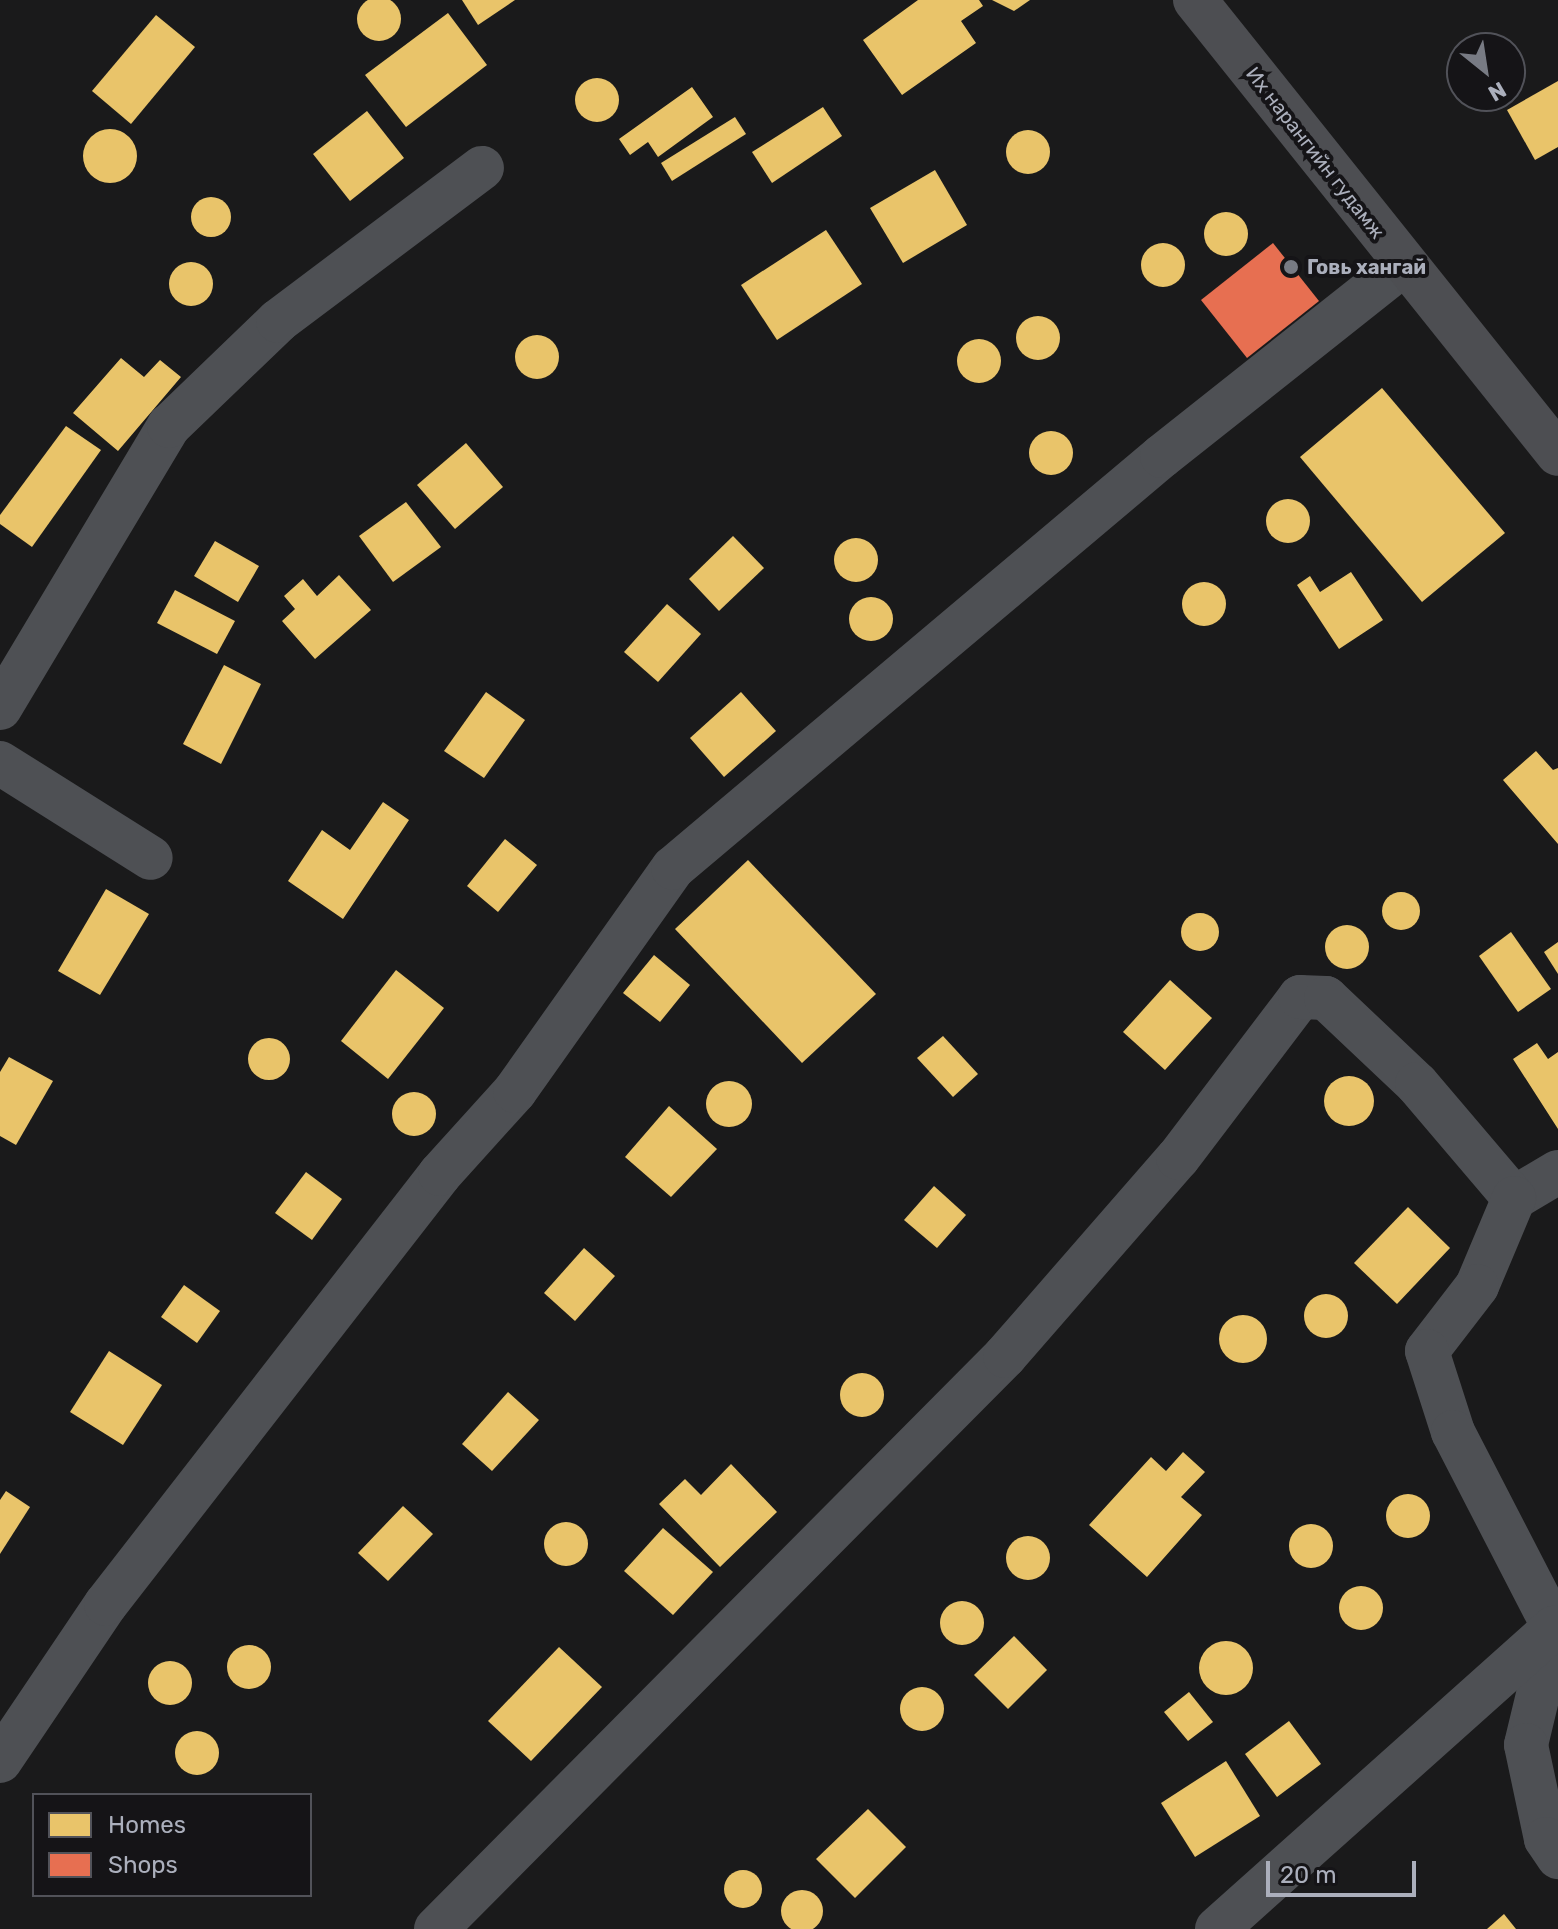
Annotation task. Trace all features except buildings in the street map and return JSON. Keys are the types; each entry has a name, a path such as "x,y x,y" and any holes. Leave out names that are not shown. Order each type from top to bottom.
{"main road":[{"name":"Их нарангийн гудамж","path":"1195,0 1558,454"}],"street":[{"path":"0,708 169,426 278,321 482,168"},
{"path":"0,1761 106,1604 440,1174 515,1091 673,868 1162,456 1404,264"},
{"path":"0,763 151,858"},
{"path":"436,1929 1005,1356 1178,1158 1300,997 1326,998 1417,1084 1514,1198"},
{"path":"1558,1172 1514,1198 1477,1286 1427,1351 1453,1432 1554,1628 1526,1745 1546,1839 1558,1857"},
{"path":"1217,1929 1554,1628"}],"place":[{"name":"Говь хангай","path":"1291,267"}]}
